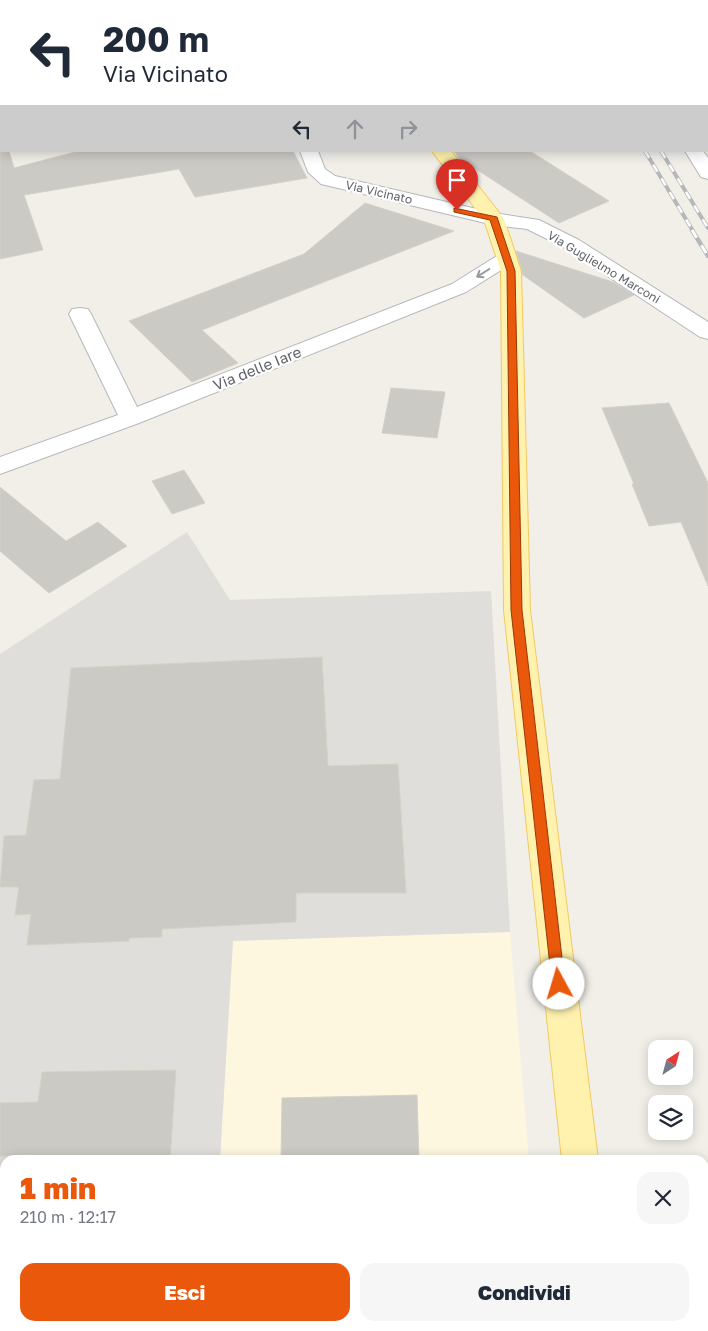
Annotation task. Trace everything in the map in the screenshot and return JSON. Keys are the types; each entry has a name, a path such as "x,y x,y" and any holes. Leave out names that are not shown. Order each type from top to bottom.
{"main road":[{"path":"442,152 494,219 511,271 517,610 579,1155"}],"street":[{"name":"Via Vicinato","path":"309,152 318,172 328,180 494,219"},
{"path":"695,152 708,174"},
{"name":"Via Guglielmo Marconi","path":"494,219 532,224 572,244 708,332"},
{"name":"Via delle Iare","path":"0,466 132,418 459,288 507,258"},
{"path":"80,314 132,418"}],"shaded area":[{"path":"187,532 230,600 491,591 510,932 233,941 220,1155 0,1155 0,654"},
{"path":"510,932 529,1155 220,1155 233,941"}],"building":[{"path":"0,152 9,152 14,168 75,152 294,152 307,178 195,197 179,169 24,195 43,250 0,259"},
{"path":"455,152 532,152 609,201 559,223 459,158"},
{"path":"365,203 454,231 202,330 238,363 192,382 129,321 304,254"},
{"path":"516,251 613,282 634,295 584,318 523,275"},
{"path":"391,388 445,392 437,438 382,433"},
{"path":"669,403 708,483 708,586 681,522 649,526 632,484 634,484 602,408"},
{"path":"184,470 205,503 172,514 152,481"},
{"path":"0,487 66,541 98,522 127,546 49,593 0,551"},
{"path":"322,657 328,766 398,764 406,893 296,893 296,922 162,929 162,937 129,938 129,941 27,945 31,914 15,915 19,887 0,887 4,836 26,835 34,780 60,779 71,668"},
{"path":"176,1070 170,1155 0,1155 0,1103 38,1102 42,1072"},
{"path":"417,1095 419,1155 281,1155 282,1098"}],"railway":[{"path":"646,152 693,231"},
{"path":"662,152 708,228"},
{"path":"692,230 708,256"}],"route":[{"path":"457,210 494,219 511,271 517,610 559,984"}]}
